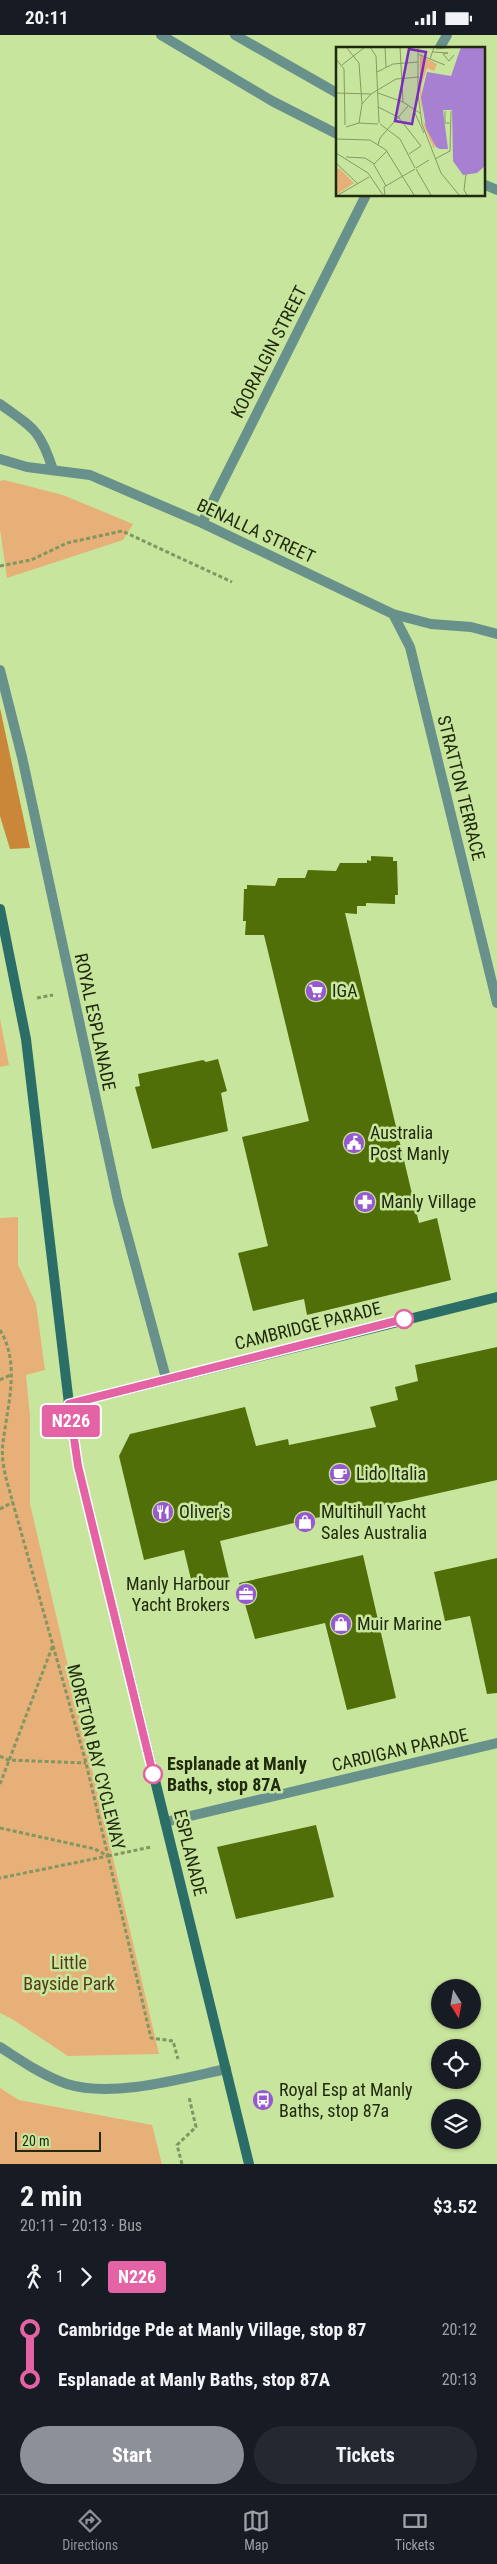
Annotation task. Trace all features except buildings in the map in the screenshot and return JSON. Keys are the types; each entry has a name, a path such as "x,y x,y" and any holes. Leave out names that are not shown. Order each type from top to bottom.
{"street":[{"path":"161,35 272,101 336,133"},
{"path":"235,35 336,92"},
{"path":"441,47 446,35"},
{"path":"484,184 497,190"},
{"name":"KOORALGIN STREET","path":"202,523 366,196"},
{"path":"0,404 32,427 43,440 53,470"},
{"name":"BENALLA STREET","path":"0,459 27,467 90,475 202,523 393,614 432,624 471,627 497,634"},
{"name":"STRATTON TERRACE","path":"393,614 410,647 497,1003"},
{"name":"ROYAL ESPLANADE","path":"0,670 22,757 71,991 118,1201 166,1379"},
{"path":"0,909 26,1039 69,1404"},
{"name":"CAMBRIDGE PARADE","path":"69,1404 497,1297"},
{"name":"ESPLANADE","path":"69,1404 78,1466 249,2164"},
{"name":"CARDIGAN PARADE","path":"165,1822 497,1743"},
{"path":"0,2047 48,2077 69,2085 122,2087 184,2079 226,2069"}],"path":[{"path":"0,566 31,560 67,543 122,531 232,582"},
{"path":"19,1001 71,991"},
{"name":"MORETON BAY CYCLEWAY","path":"0,1330 8,1343 11,1400 2,1445 4,1468 86,1763 151,2038 173,2041 184,2079 196,2127 178,2145 182,2164"},
{"path":"0,1380 10,1375"},
{"path":"0,1509 13,1502"},
{"path":"0,1784 53,1645"},
{"path":"0,1756 8,1760 86,1763"},
{"path":"0,1828 95,1849 108,1856"},
{"path":"0,1878 171,1843"}],"green space":[{"path":"4,480 63,495 133,524 123,540 7,578 0,529 0,481"},
{"path":"0,1019 9,1065 0,1067"},
{"name":"Little Bayside Park","path":"18,1217 18,1265 36,1304 45,1370 26,1375 30,1416 30,1504 159,2054 68,2056 0,2013 0,1218"},
{"path":"0,2088 19,2100 152,2125 162,2164 0,2164"}],"shaded area":[{"path":"0,708 30,848 10,849 0,816"}],"bus line":[{"name":"N226","path":"153,1774 78,1466 69,1404 404,1319"}],"place":[{"name":"IGA","path":"316,991"},
{"name":"Australia Post Manly","path":"354,1143"},
{"name":"Manly Village","path":"365,1202"},
{"name":"Lido Italia","path":"340,1474"},
{"name":"Oliver's","path":"163,1512"},
{"name":"Multihull Yacht Sales Australia","path":"305,1522"},
{"name":"Manly Harbour Yacht Brokers","path":"246,1594"},
{"name":"Muir Marine","path":"341,1624"},
{"name":"Esplanade at Manly Baths, stop 87A","path":"153,1774"},
{"name":"Royal Esp at Manly Baths, stop 87a","path":"263,2100"}]}
